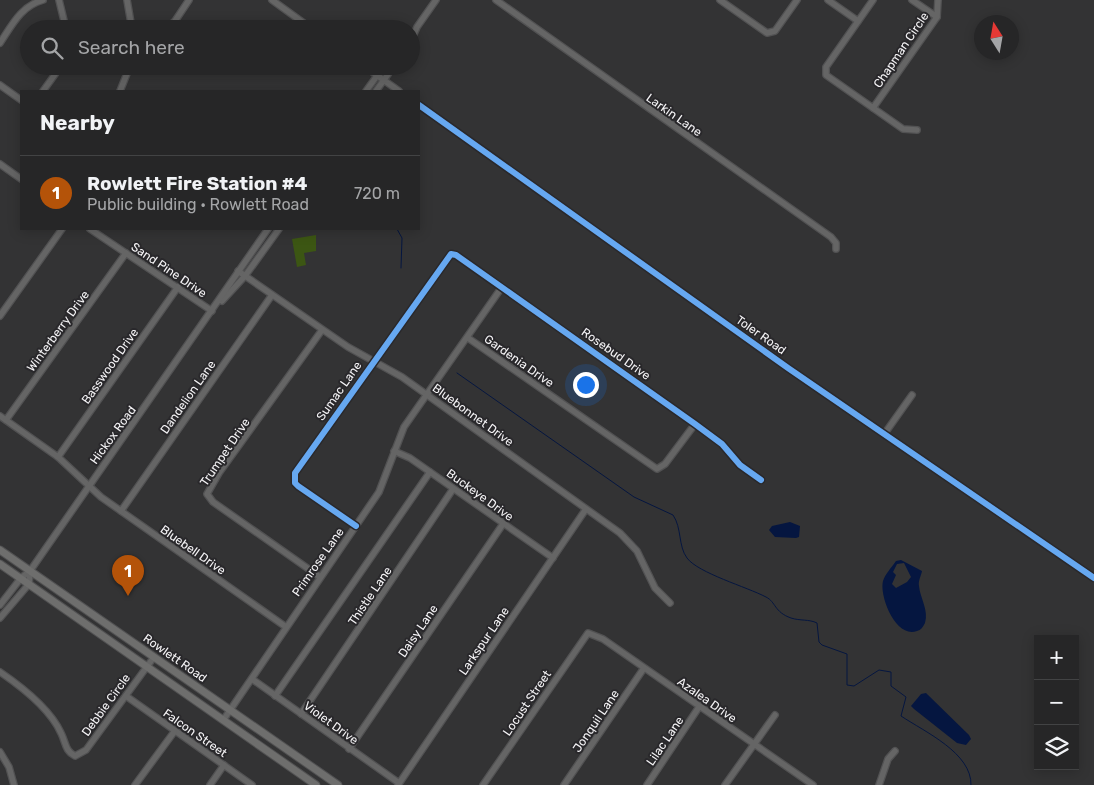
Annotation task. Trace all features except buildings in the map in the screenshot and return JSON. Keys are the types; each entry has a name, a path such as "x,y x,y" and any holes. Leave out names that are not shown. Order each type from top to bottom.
{"main road":[{"name":"Rowlett Road","path":"0,550 338,785"},
{"name":"Rowlett Road","path":"0,564 316,785"}],"street":[{"path":"0,43 24,10 30,4 43,0"},
{"path":"59,0 64,20"},
{"path":"127,0 130,20"},
{"path":"176,20 189,0"},
{"path":"272,0 300,20"},
{"path":"420,23 436,0"},
{"name":"Larkin Lane","path":"496,0 831,237 836,243 836,249"},
{"path":"721,0 763,31 771,33 775,31 797,0"},
{"path":"828,0 858,21"},
{"path":"874,0 824,72 831,79 903,129 917,130"},
{"path":"912,0 937,17"},
{"name":"Chapman Circle","path":"873,108 937,17 938,0"},
{"path":"44,90 54,75"},
{"path":"120,90 126,75"},
{"path":"377,90 388,75"},
{"path":"367,90 377,76 398,90"},
{"path":"0,85 20,99"},
{"name":"Toler Road","path":"420,106 788,368 1094,578"},
{"path":"0,164 20,178"},
{"path":"0,316 61,230"},
{"name":"Sand Pine Drive","path":"92,230 212,311"},
{"name":"Hickox Road","path":"0,605 21,578 30,571 267,230"},
{"name":"Hickox Road","path":"212,311 245,276 278,230"},
{"name":"Winterberry Drive","path":"6,420 126,253"},
{"name":"Rosebud Drive","path":"452,254 502,287 695,424 722,444 740,465 762,480"},
{"name":"Sumac Lane","path":"356,526 298,486 294,478 295,473 374,360 452,254"},
{"name":"Bluebonnet Drive","path":"238,271 348,347 374,360 426,393 630,541 648,578 670,603"},
{"name":"Basswood Drive","path":"58,457 178,287"},
{"name":"Primrose Lane","path":"224,719 379,492 388,473 394,451 404,427 502,287"},
{"name":"Dandelion Lane","path":"121,511 272,295"},
{"name":"Trumpet Drive","path":"320,577 213,502 207,494 219,473 322,330"},
{"name":"Gardenia Drive","path":"468,338 656,469 665,464 695,424"},
{"path":"885,433 912,395"},
{"name":"Bluebell Drive","path":"0,416 58,457 89,487 121,511 286,627"},
{"name":"Buckeye Drive","path":"394,451 403,453 553,558"},
{"path":"275,696 430,472"},
{"name":"Thistle Lane","path":"301,714 453,489"},
{"name":"Larkspur Lane","path":"399,784 586,509"},
{"name":"Daisy Lane","path":"349,749 502,524"},
{"path":"0,618 29,584 30,571"},
{"name":"Azalea Drive","path":"588,633 603,639 754,744 805,783 813,785"},
{"name":"Locust Street","path":"483,785 588,633"},
{"name":"Debbie Circle","path":"0,672 25,691 46,712 61,733 70,754 75,756 86,750 154,657"},
{"name":"Jonquil Lane","path":"564,785 644,668"},
{"name":"Violet Drive","path":"252,679 399,784"},
{"name":"Falcon Street","path":"126,696 174,732 252,785"},
{"name":"Lilac Lane","path":"647,785 699,707"},
{"path":"726,785 775,715"},
{"path":"135,785 174,732"},
{"path":"879,785 888,759 895,751"},
{"path":"0,752 9,766 14,785"},
{"path":"210,785 224,765"}],"green space":[{"path":"316,235 316,251 304,253 306,265 297,267 292,239"}],"water":[{"path":"790,522 800,526 799,537 775,537 769,530 772,526"},
{"path":"901,560 922,571 919,584 926,618 923,627 917,631 909,632 902,629 886,606 882,588 883,581 896,561","holes":["904,563 911,577 907,582 896,588 892,584 896,575 893,572 897,564"]},
{"path":"926,693 969,735 971,739 966,745 957,743 911,706 921,694"}],"waterway":[{"path":"398,230 402,238 401,268"},
{"path":"457,373 634,497 673,515 678,526 684,553 693,564 766,597 785,616 817,623 819,642 822,645 847,654 847,685 854,686 879,670 891,672 891,686 906,697 901,716 934,736 956,753 964,763 971,785"}],"cycle path":[{"path":"420,106 788,368 1094,578"},
{"path":"356,526 298,486 295,483 295,473 451,254 456,255 695,424 722,444 740,465 761,480"}],"place":[{"name":"Rowlett Fire Station #4","path":"128,596"}]}
